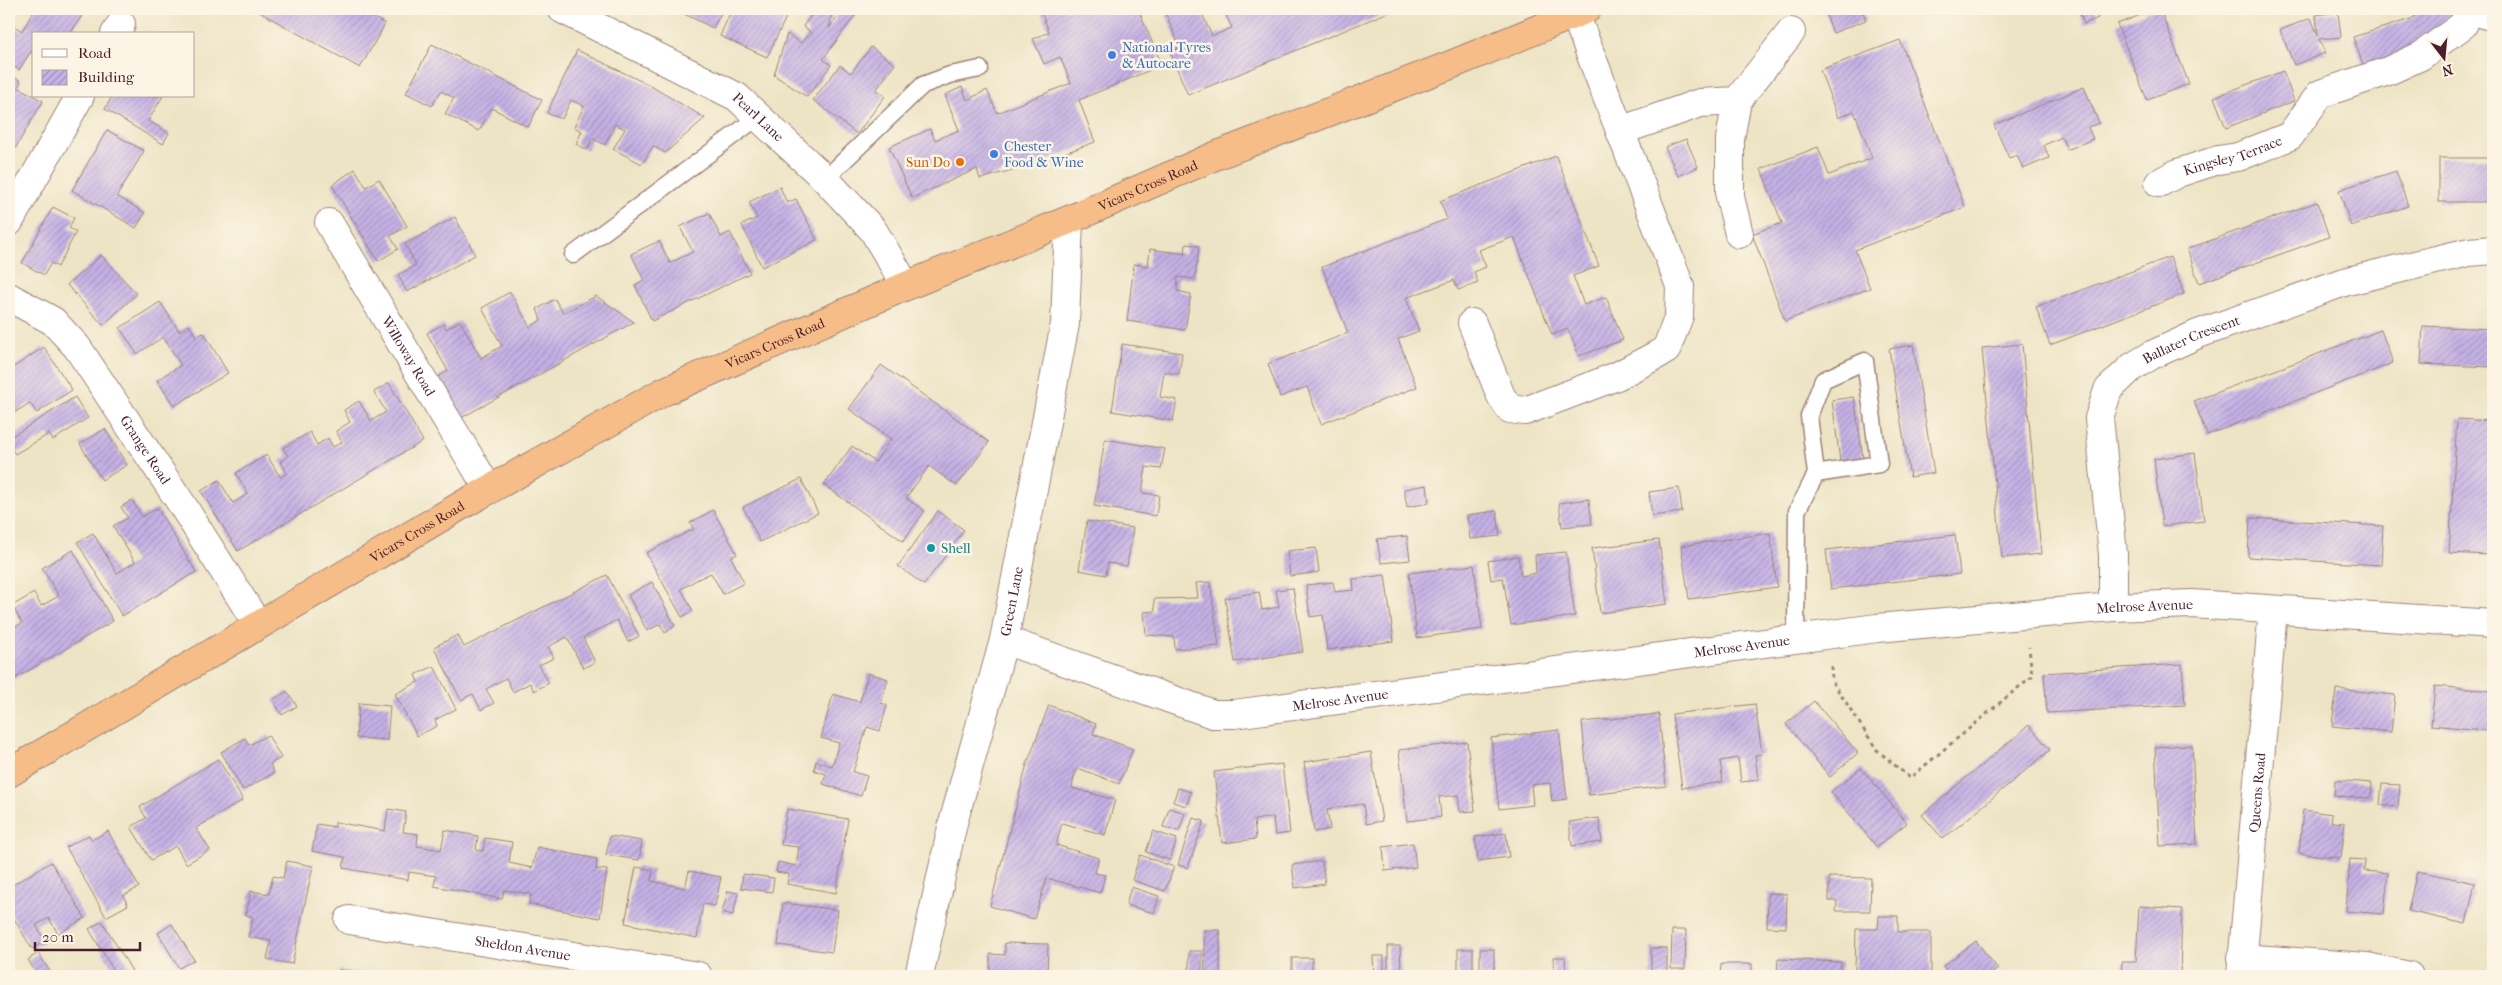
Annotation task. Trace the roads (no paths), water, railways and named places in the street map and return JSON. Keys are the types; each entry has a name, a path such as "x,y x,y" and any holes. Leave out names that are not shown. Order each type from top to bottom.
{"highway":[{"name":"Vicars Cross Road","path":"9,773 488,490 663,392 906,286 1069,220 1215,156 1581,12"}],"street":[{"name":"Pearl Lane","path":"562,9 737,97 825,179 873,230 906,286"},
{"path":"1472,323 1501,396 1510,409 1526,411 1617,376 1666,350 1679,316 1680,286 1620,131 1581,12"},
{"name":"Kingsley Terrace","path":"2159,183 2178,172 2238,156 2290,136 2320,94 2388,71 2422,56 2477,12"},
{"path":"1738,234 1730,197 1730,139 1737,102 1791,32"},
{"path":"9,222 79,98"},
{"path":"1620,131 1700,103 1737,102"},
{"name":"Green Lane","path":"919,976 953,823 1004,640 1065,324 1069,220"},
{"name":"Willoway Road","path":"329,223 488,490"},
{"name":"Ballater Crescent","path":"2113,607 2113,554 2099,418 2104,398 2114,383 2132,367 2152,355 2198,334 2344,282 2469,252 2493,250"},
{"name":"Grange Road","path":"9,297 53,322 77,347 181,503 258,625"},
{"name":"Melrose Avenue","path":"1004,640 1213,714 1234,714 1877,628 2113,607 2192,604 2493,624"},
{"name":"Queens Road","path":"2241,967 2258,802 2273,610"},
{"name":"Sheldon Avenue","path":"349,920 698,976"},
{"path":"2241,967 2367,967 2409,976"}],"lane":[{"path":"825,179 923,85 950,74 980,69"},
{"path":"573,255 758,117"},
{"path":"1796,640 1797,511 1816,474 1809,416 1823,380 1865,361 1879,464 1816,474"}],"place":[{"name":"National Tyres & Autocare","path":"1112,55"},
{"name":"Chester Food & Wine","path":"994,154"},
{"name":"Sun Do","path":"960,162"},
{"name":"Shell","path":"931,548"}]}
